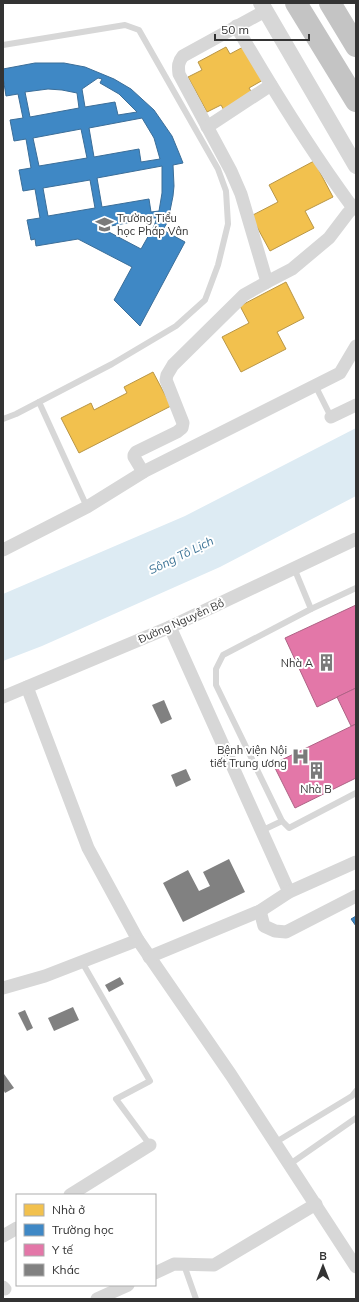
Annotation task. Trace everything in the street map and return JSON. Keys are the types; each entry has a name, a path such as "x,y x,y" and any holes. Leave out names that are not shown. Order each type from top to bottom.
{"highway":[{"path":"296,3 356,101"},
{"path":"330,3 356,46"}],"street":[{"path":"267,282 241,194 231,171 179,74 178,62 182,56 236,26 263,7 356,166"},
{"path":"143,472 134,457 136,452 177,432 182,428 183,423 166,380 166,375 173,365 244,295 292,269 329,238 354,206 325,170 271,85 236,26"},
{"path":"207,127 271,85"},
{"path":"3,550 87,507 143,472 340,373 356,346"},
{"path":"331,417 356,405"},
{"name":"Đường Nguyễn Bồ","path":"3,697 170,627 356,539"},
{"path":"170,627 289,892"},
{"path":"27,687 88,848 138,940 276,1142 356,1267"},
{"path":"149,956 260,911 289,892 356,862"},
{"path":"260,911 264,926 275,931 286,932 356,896"},
{"path":"3,988 45,976 138,940"},
{"path":"72,1194 150,1145"},
{"path":"156,1273 174,1264 214,1265 316,1204"},
{"path":"3,1236 16,1229"},
{"path":"96,1299 126,1286"}],"lane":[{"path":"3,45 125,25 139,30 218,169 226,191 228,224 218,265 205,300 176,326 112,364 3,419"},
{"path":"315,385 331,417"},
{"path":"39,402 87,507"},
{"path":"294,568 312,609"},
{"path":"356,588 223,655 216,668 216,685 282,821 289,828 356,793"},
{"path":"261,831 282,821"},
{"path":"82,962 150,1081 116,1099 150,1145"},
{"path":"276,1142 352,1096 356,1092"},
{"path":"290,1164 356,1118"},
{"path":"184,1265 196,1299"}],"water":[{"name":"Sông Tô Lịch","path":"356,428 356,496 220,567 42,646 3,661 3,594 185,516"}],"building: Nhà ở":[{"path":"245,46 263,80 249,88 254,96 225,112 221,105 207,112 188,77 202,70 198,62 226,47 230,54"},
{"path":"314,161 333,197 305,211 314,228 270,251 251,216 278,202 269,185"},
{"path":"286,282 304,318 277,332 286,349 241,372 222,337 249,323 240,306"},
{"path":"153,372 171,406 79,453 61,418 91,403 94,410 127,393 124,387"}],"building: Trường học":[{"path":"35,63 64,63 85,67 114,79 131,89 154,110 172,136 183,163 173,165 173,196 168,221 163,230 185,242 140,326 114,300 132,267 78,239 36,246 35,239 31,240 27,220 40,218 35,189 23,191 19,170 31,168 26,139 14,141 10,120 23,118 18,94 6,96 3,69","holes":["98,78 102,79 100,83 119,94 137,112 118,115 115,102 85,107 82,89","48,89 77,93 79,108 30,117 25,92","142,118 154,138 160,159 141,162 139,149 94,157 89,128","81,129 87,158 39,166 33,138","162,166 162,193 159,211 151,212 149,199 102,207 97,178","90,180 95,208 48,216 43,188","157,218 141,249 107,231 106,227"]},
{"path":"356,916 356,926 351,919"}],"building: Y tế":[{"name":"Nhà A","path":"356,605 356,688 317,707 285,638"},
{"path":"356,688 356,724 351,726 337,697"},
{"name":"Nhà B","path":"356,724 356,778 295,808 273,764"}],"building: Khác":[{"path":"164,700 172,719 161,724 152,705"},
{"path":"186,769 191,780 176,787 171,775"},
{"path":"229,859 245,892 183,922 163,883 188,870 199,891 210,886 203,872"},
{"path":"120,977 124,984 109,992 105,985"},
{"path":"73,1007 79,1020 54,1031 48,1018"},
{"path":"25,1010 33,1028 27,1031 18,1013"},
{"path":"4,1074 14,1088 5,1093 3,1089"}],"place":[{"name":"Trường Tiểu học Pháp Vân","path":"104,224"},
{"name":"Nhà A","path":"326,663"},
{"name":"Bệnh viện Nội tiết Trung ương","path":"300,756"},
{"name":"Nhà B","path":"316,771"}]}
